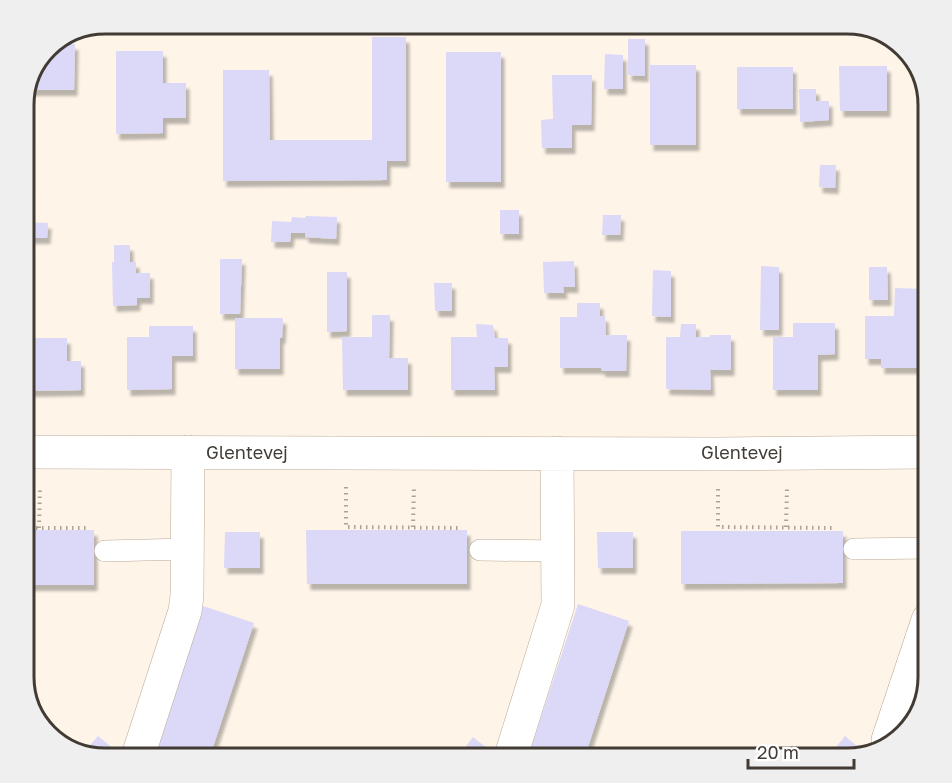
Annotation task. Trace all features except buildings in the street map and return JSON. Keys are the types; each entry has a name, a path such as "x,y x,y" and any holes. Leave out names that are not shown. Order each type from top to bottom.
{"street":[{"name":"Glentevej","path":"35,452 918,452"},
{"name":"Glentevej","path":"141,748 185,611 188,549 188,452"},
{"path":"513,748 558,605 557,453"},
{"path":"890,734 918,650"}],"lane":[{"path":"854,549 918,548"},
{"path":"105,551 188,549"},
{"path":"480,550 558,551"}],"path":[{"path":"346,453 346,527 479,528 480,550"},
{"path":"35,477 39,528"},
{"path":"718,527 853,528 854,549"},
{"path":"35,528 105,528 105,551"}]}
